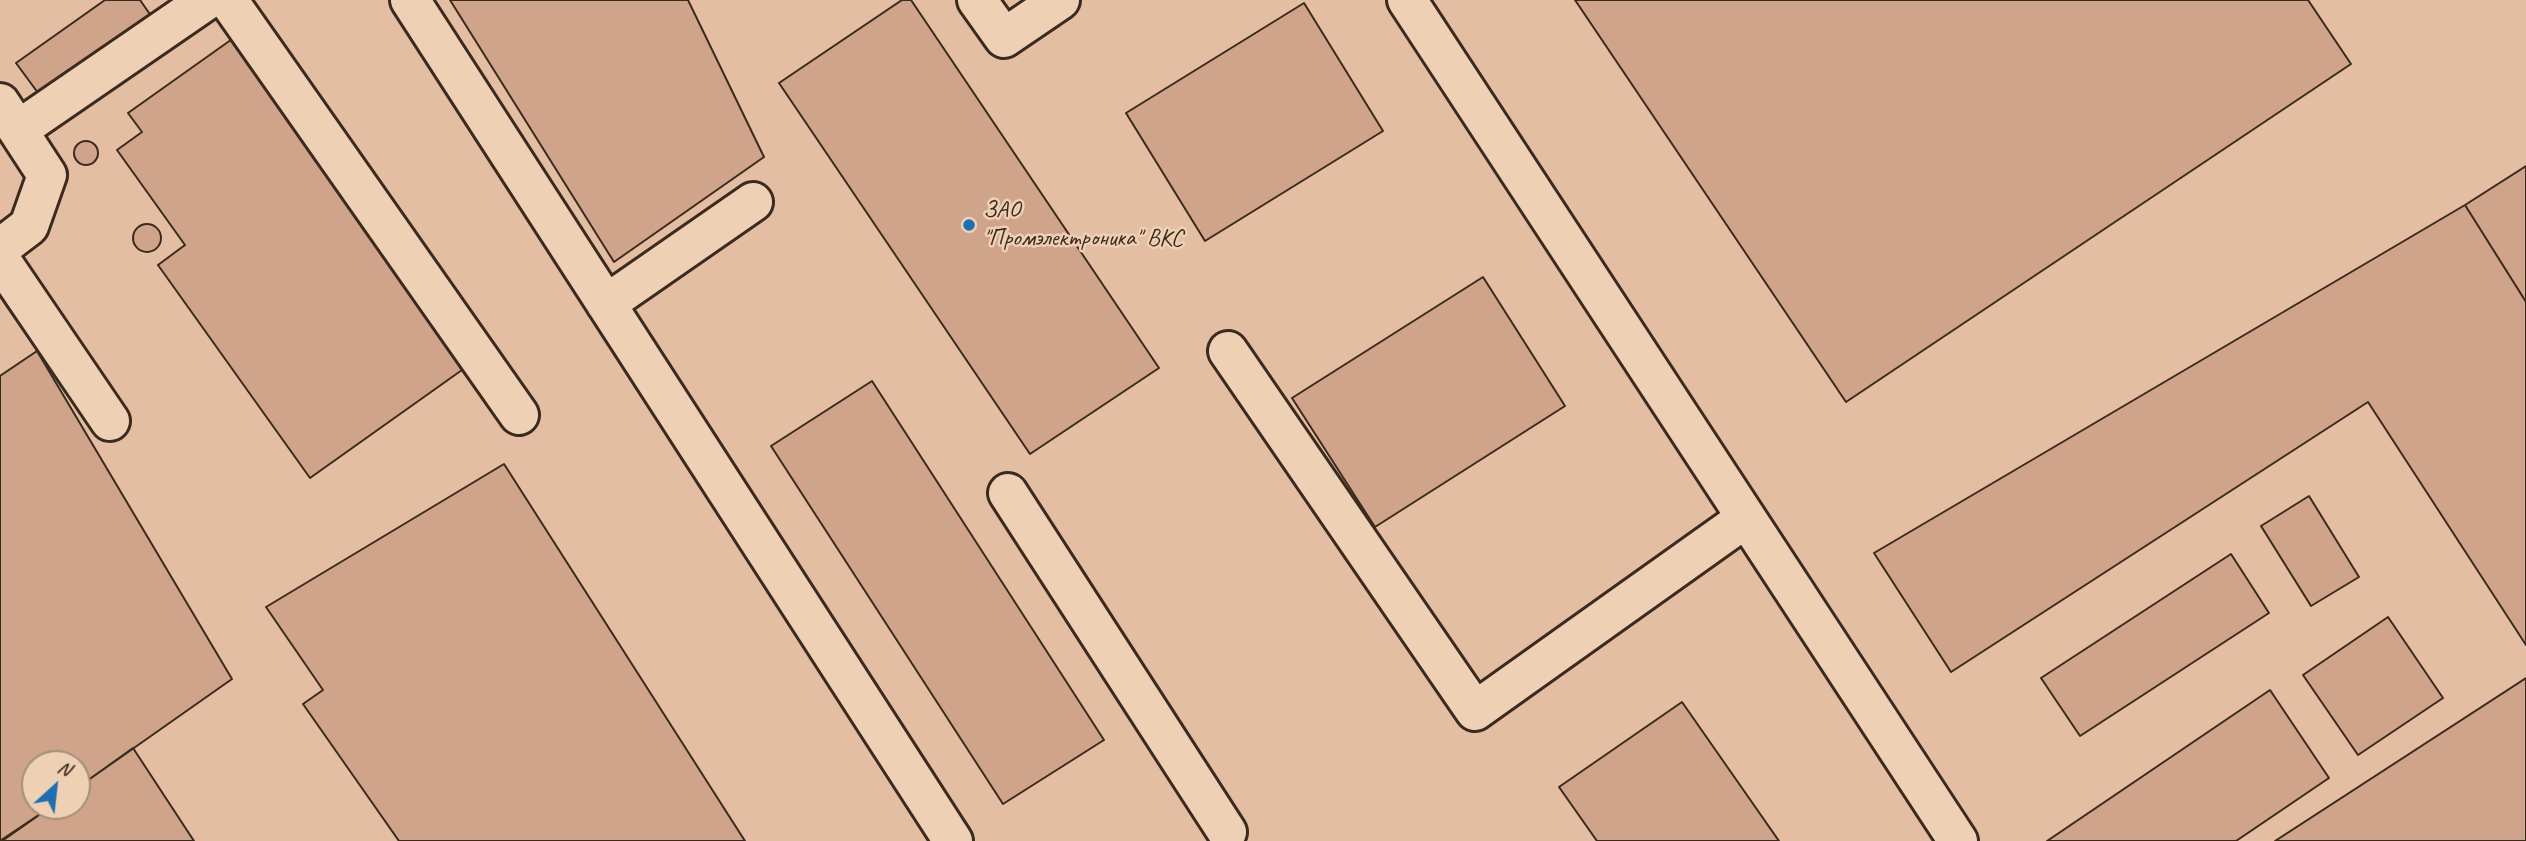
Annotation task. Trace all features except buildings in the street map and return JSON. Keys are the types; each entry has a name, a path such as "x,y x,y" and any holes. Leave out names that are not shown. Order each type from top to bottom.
{"lane":[{"path":"0,248 29,226 47,175 9,117 207,0"},
{"path":"228,0 519,415"},
{"path":"410,0 953,841"},
{"path":"977,0 1004,38 1060,0"},
{"path":"1407,0 1958,841"},
{"path":"606,304 753,202"},
{"path":"0,258 110,421"},
{"path":"1228,351 1475,711 1746,518"},
{"path":"1008,493 1223,838"}],"shaded area":[{"path":"0,0 2526,0 2526,841 0,841"}],"place":[{"name":"ЗАО \"Промэлектроника\" ВКС","path":"969,225"}]}
